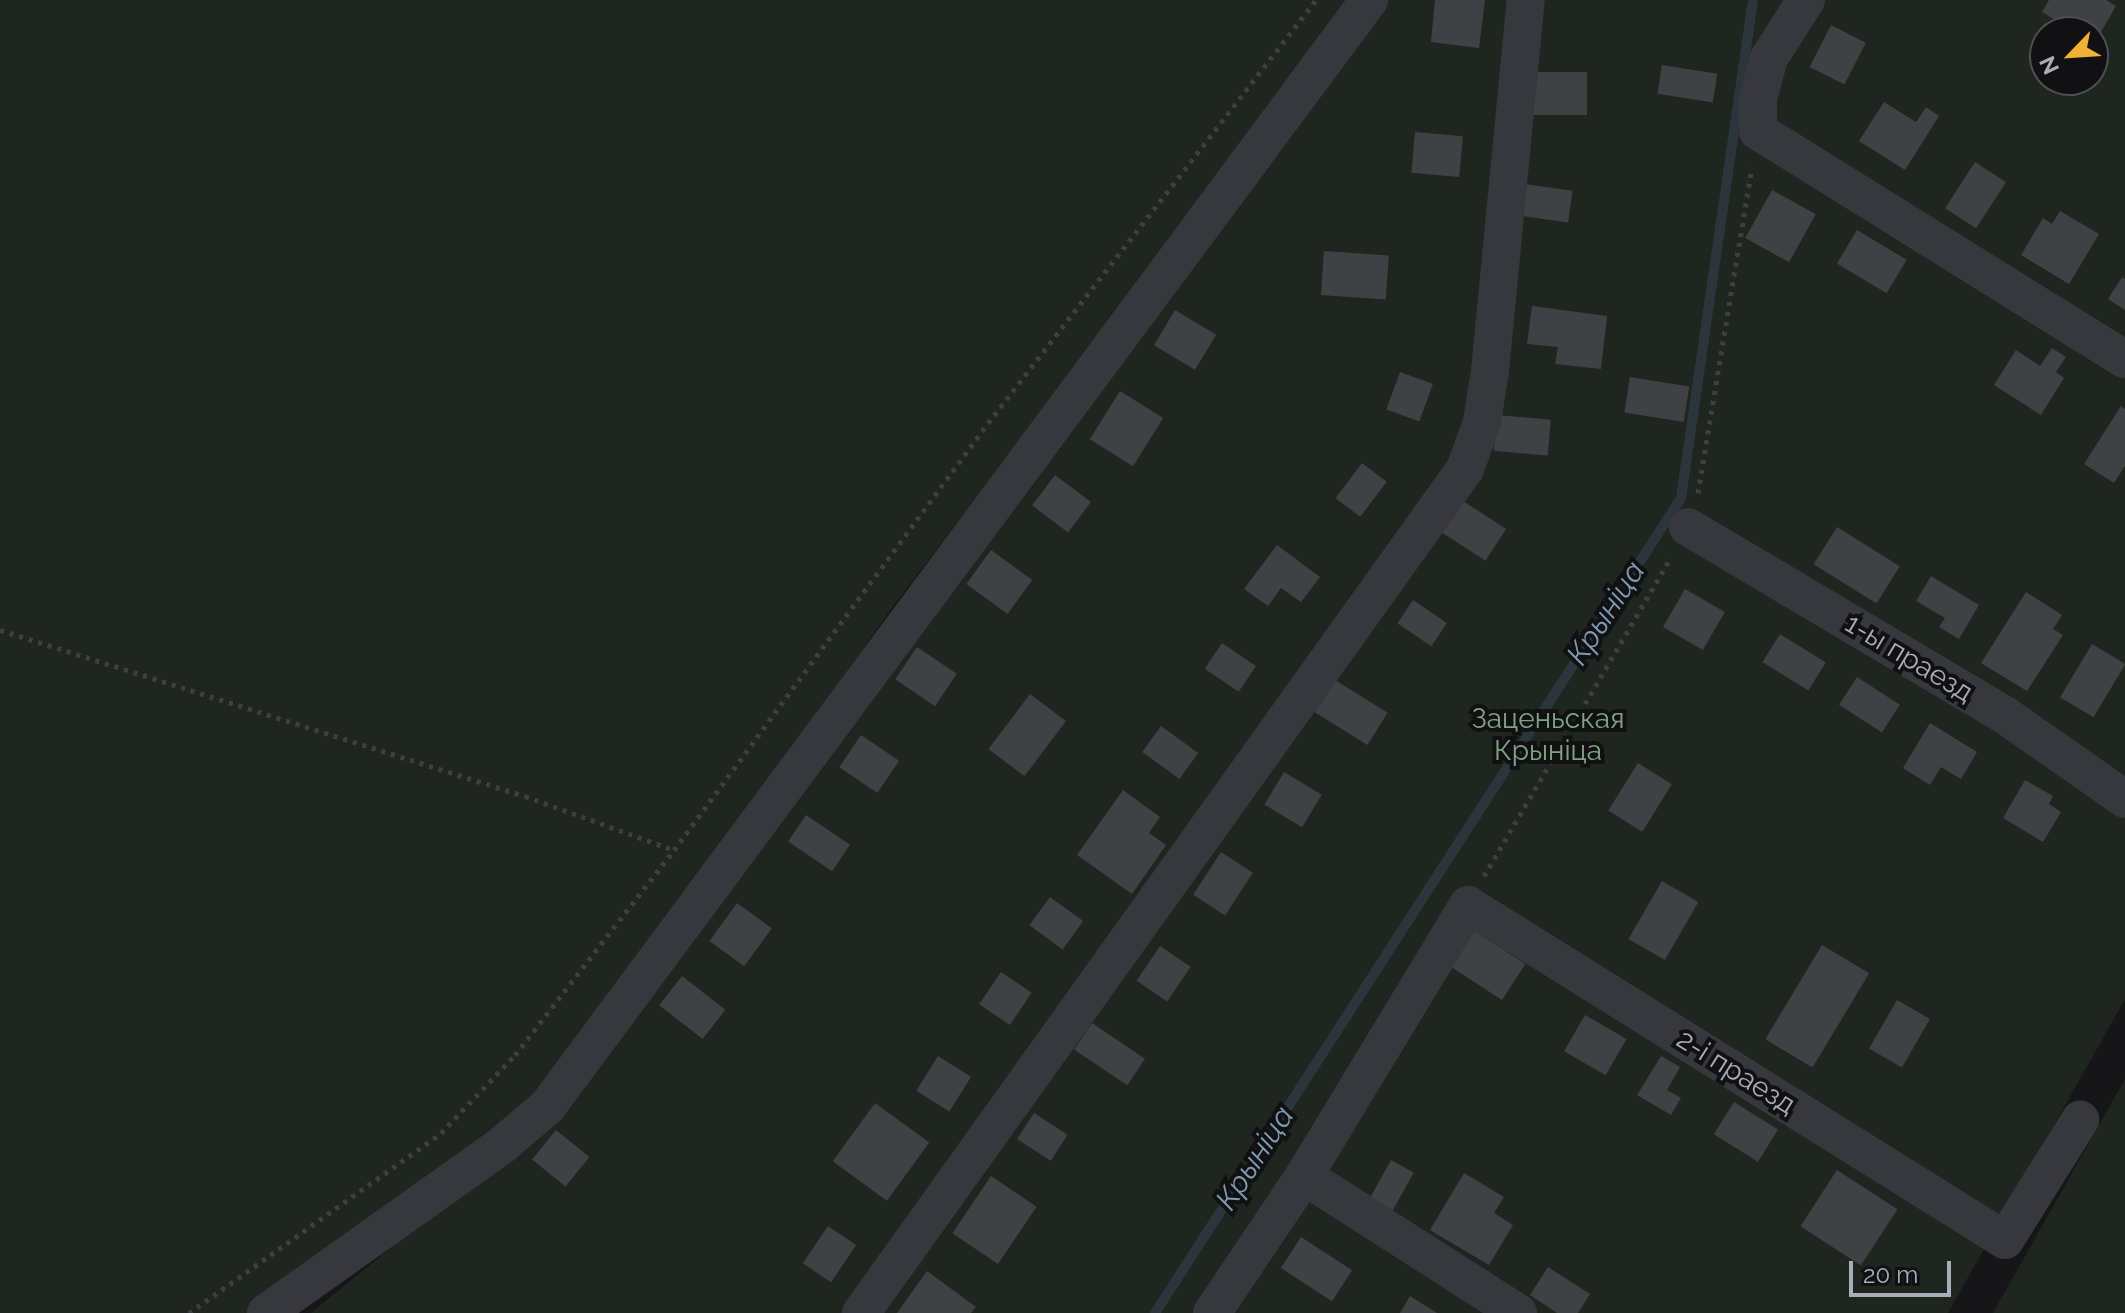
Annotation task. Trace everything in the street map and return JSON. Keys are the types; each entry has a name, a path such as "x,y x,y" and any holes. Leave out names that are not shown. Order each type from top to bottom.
{"street":[{"path":"266,1313 502,1145 547,1107 1369,0"},
{"path":"861,1313 1465,469 1482,422 1490,371 1526,0"},
{"path":"1806,0 1769,58 1758,99 1758,131 2125,359"},
{"name":"1-ы праезд","path":"1688,527 2006,716 2125,799"},
{"path":"1212,1313 1304,1176 1468,905"},
{"name":"2-і праезд","path":"1468,905 2005,1240 2080,1120"},
{"path":"1304,1176 1518,1313"}],"path":[{"path":"189,1313 441,1133 515,1055 674,850 988,423 1316,0"},
{"path":"1468,905 1688,527 1698,494 1758,131"},
{"path":"0,630 525,796 674,850"}],"green space":[{"path":"0,0 1348,0 1075,369 891,609 687,899 538,1099 250,1313 0,1313"},
{"name":"Заценьская Крыніца","path":"1360,0 2125,0 2125,999 1948,1313 311,1313 563,1107"},
{"path":"2125,1079 2125,1313 1993,1313"}],"building":[{"path":"1435,0 1485,0 1479,48 1431,42"},
{"path":"2049,0 2106,0 2116,6 2109,18 2049,16 2042,12"},
{"path":"1831,25 1866,43 1844,85 1810,67"},
{"path":"1662,65 1717,74 1713,102 1657,94"},
{"path":"1533,72 1587,72 1587,115 1533,115"},
{"path":"1884,102 1916,122 1926,107 1939,116 1905,170 1859,141"},
{"path":"1415,132 1463,136 1459,177 1411,173"},
{"path":"1975,162 2006,182 1976,228 1945,208"},
{"path":"1524,184 1573,191 1568,223 1520,216"},
{"path":"1772,190 1816,214 1789,262 1745,238"},
{"path":"2060,211 2099,234 2069,284 2021,255 2043,218 2052,224"},
{"path":"1857,230 1907,260 1887,293 1837,263"},
{"path":"1324,251 1389,256 1386,299 1321,295"},
{"path":"2122,277 2125,279 2125,310 2108,299"},
{"path":"1532,306 1607,316 1601,369 1555,364 1558,347 1527,344"},
{"path":"1175,310 1216,335 1195,370 1154,345"},
{"path":"2052,348 2066,357 2056,372 2064,378 2041,415 1994,385 2016,350 2040,366"},
{"path":"1400,372 1433,384 1419,422 1386,410"},
{"path":"1630,377 1689,386 1684,422 1624,413"},
{"path":"1120,391 1163,418 1133,466 1090,439"},
{"path":"2121,406 2125,409 2125,466 2114,483 2084,464"},
{"path":"1497,415 1551,420 1548,456 1494,451"},
{"path":"1362,463 1387,482 1360,517 1336,498"},
{"path":"1055,475 1091,502 1068,532 1032,505"},
{"path":"1460,499 1506,529 1485,561 1439,531"},
{"path":"1837,527 1900,566 1876,604 1814,564"},
{"path":"1277,545 1320,577 1301,602 1281,588 1268,606 1244,589"},
{"path":"991,550 1032,580 1008,614 966,584"},
{"path":"1931,576 1979,605 1959,639 1939,627 1945,618 1916,601"},
{"path":"1685,589 1725,612 1703,650 1663,627"},
{"path":"2026,592 2062,615 2053,629 2063,635 2027,691 1981,663"},
{"path":"1413,600 1447,623 1431,646 1397,623"},
{"path":"1780,634 1826,663 1808,691 1763,662"},
{"path":"1222,643 1256,666 1239,692 1205,669"},
{"path":"2092,644 2125,664 2093,717 2060,697"},
{"path":"917,647 957,674 935,706 895,679"},
{"path":"1857,677 1900,705 1882,732 1839,705"},
{"path":"1335,680 1388,713 1367,745 1315,712"},
{"path":"1030,694 1066,721 1024,776 988,749"},
{"path":"1930,723 1977,752 1961,779 1941,767 1930,785 1903,768"},
{"path":"1161,726 1198,753 1179,779 1142,752"},
{"path":"861,735 899,761 877,793 839,767"},
{"path":"1638,763 1672,784 1642,832 1608,810"},
{"path":"1284,772 1322,795 1302,827 1264,805"},
{"path":"2025,780 2053,796 2049,804 2061,812 2043,842 2003,818"},
{"path":"1123,790 1160,817 1149,833 1166,845 1132,894 1077,855"},
{"path":"806,815 850,845 832,871 788,842"},
{"path":"1221,852 1253,873 1225,915 1193,895"},
{"path":"1662,881 1698,902 1665,960 1628,939"},
{"path":"1050,897 1083,921 1063,949 1029,925"},
{"path":"737,903 772,928 744,966 709,941"},
{"path":"1470,928 1525,964 1502,1000 1447,964"},
{"path":"1822,945 1869,973 1812,1068 1765,1039"},
{"path":"1160,946 1191,967 1167,1002 1137,981"},
{"path":"1001,972 1032,993 1010,1025 979,1004"},
{"path":"682,976 725,1010 703,1039 659,1005"},
{"path":"1897,1000 1930,1019 1902,1067 1869,1048"},
{"path":"1585,1015 1627,1039 1606,1075 1564,1051"},
{"path":"1092,1023 1145,1059 1127,1085 1074,1050"},
{"path":"938,1056 971,1077 949,1111 916,1091"},
{"path":"1661,1056 1680,1067 1667,1090 1681,1098 1671,1115 1637,1095"},
{"path":"1734,1102 1778,1130 1758,1162 1714,1134"},
{"path":"875,1103 929,1142 887,1201 833,1161"},
{"path":"1034,1113 1068,1135 1051,1161 1017,1139"},
{"path":"556,1130 589,1157 566,1187 532,1160"},
{"path":"1391,1160 1414,1173 1392,1211 1370,1198"},
{"path":"1837,1170 1897,1209 1861,1265 1801,1226"},
{"path":"1464,1173 1504,1197 1494,1213 1513,1225 1489,1265 1430,1230"},
{"path":"991,1176 1037,1207 998,1264 952,1233"},
{"path":"828,1226 856,1245 831,1282 803,1263"},
{"path":"1301,1237 1352,1270 1332,1301 1281,1268"},
{"path":"1548,1267 1590,1294 1578,1313 1557,1313 1530,1295"},
{"path":"927,1271 976,1307 971,1313 897,1313"},
{"path":"1410,1296 1437,1313 1400,1313"}],"waterway":[{"name":"Крыніца","path":"1155,1313 1681,498 1753,0"}]}
